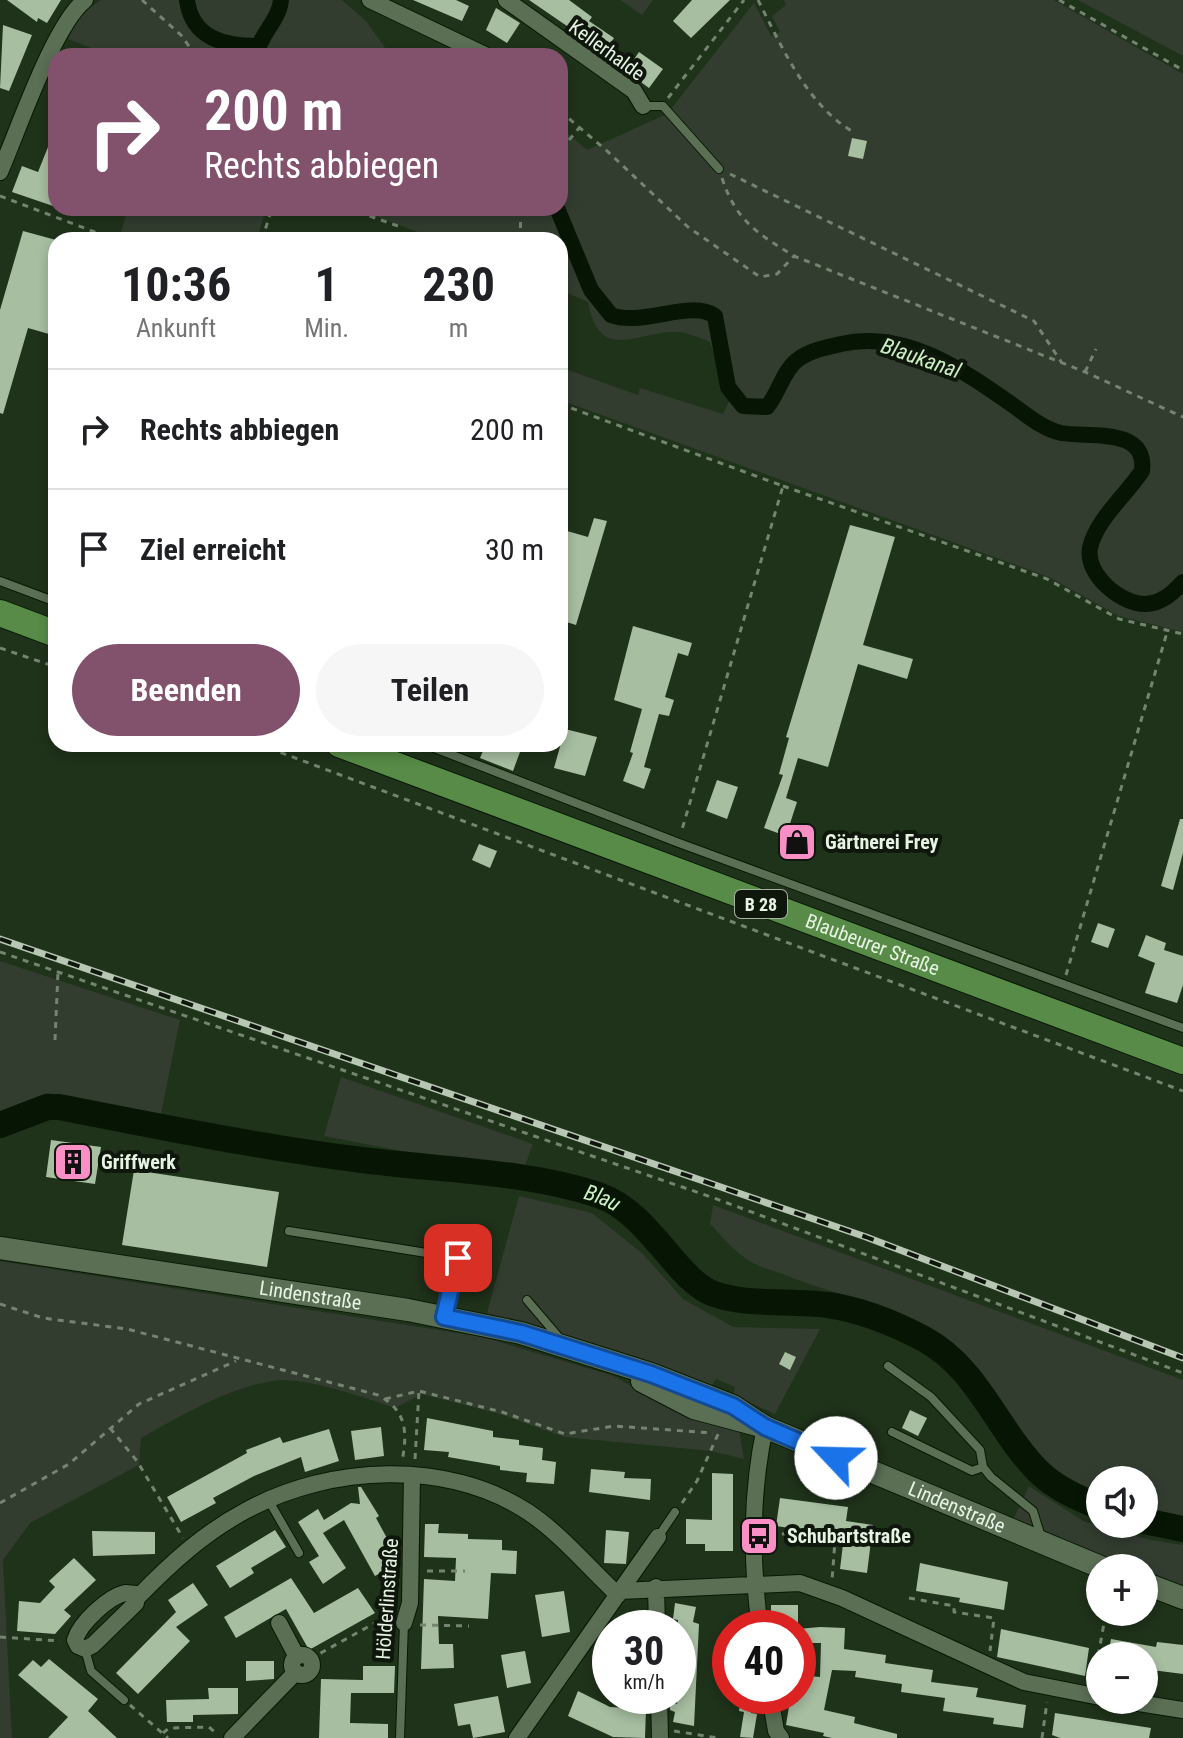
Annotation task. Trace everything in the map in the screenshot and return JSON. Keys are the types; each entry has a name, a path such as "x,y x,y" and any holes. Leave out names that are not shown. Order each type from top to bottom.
{"main road":[{"path":"0,613 48,631"},
{"name":"Blaubeurer Straße","path":"360,752 1183,1061"}],"street":[{"path":"53,48 60,33 85,0"},
{"path":"370,0 470,48"},
{"name":"Kellerhalde","path":"506,0 634,91 643,106"},
{"path":"0,171 48,61"},
{"name":"Lindenstraße","path":"0,1248 444,1317 568,1347 733,1406 765,1427 1086,1561"},
{"path":"758,1610 755,1483 765,1427"},
{"path":"80,1644 131,1608 138,1597 189,1548 247,1510 340,1479 405,1475 479,1490 530,1513 619,1593"},
{"name":"Hölderlinstraße","path":"404,1624 410,1603 411,1572 405,1475"},
{"path":"517,1738 658,1537"},
{"path":"619,1593 656,1587 800,1583 831,1593 1024,1682 1086,1694"},
{"path":"656,1587 657,1610"},
{"path":"1158,1588 1183,1598"},
{"path":"232,1738 301,1663 279,1623"},
{"path":"1158,1706 1183,1710"},
{"path":"773,1714 776,1731 781,1738"}],"lane":[{"path":"643,106 663,106 719,169"},
{"path":"0,581 48,599"},
{"name":"Blaubeurer Straße","path":"445,752 679,843 1183,1028"},
{"path":"289,1231 458,1258 444,1317"},
{"path":"527,1300 568,1347"},
{"path":"888,1366 931,1397 980,1450 983,1467 1033,1511 1043,1545"},
{"path":"892,1432 972,1471 983,1467"},
{"path":"269,1501 299,1553"},
{"path":"658,1537 675,1512"},
{"name":"Hölderlinstraße","path":"400,1738 404,1624"},
{"path":"80,1644 91,1671 124,1700"}],"path":[{"path":"142,0 181,35 190,48"},
{"path":"663,106 744,0"},
{"path":"758,0 787,56 820,105 837,123 855,133"},
{"path":"1059,0 1183,70"},
{"path":"568,117 688,227 760,277 777,274 794,256"},
{"path":"569,140 580,127"},
{"path":"719,169 730,204 755,232 794,256 1085,372 1183,417"},
{"path":"719,169 1034,321 1064,365"},
{"path":"0,196 48,214"},
{"path":"53,216 95,232"},
{"path":"370,216 398,226"},
{"path":"1085,372 1096,349"},
{"path":"568,407 1047,579 1119,619 1183,634"},
{"path":"679,843 783,486"},
{"path":"1063,983 1168,629"},
{"path":"0,648 48,664"},
{"path":"279,752 1183,1091"},
{"path":"0,952 714,1198 1183,1373"},
{"path":"55,1040 58,972"},
{"path":"0,1304 25,1315 127,1329 385,1399 399,1411 405,1428 405,1475"},
{"path":"0,1503 69,1464 139,1404 181,1382 239,1360"},
{"path":"385,1399 419,1391 490,1408 565,1434 614,1426 717,1434 697,1481 675,1512"},
{"path":"415,1457 419,1391"},
{"path":"109,1427 137,1461 189,1548"},
{"path":"755,1530 835,1541 831,1593"},
{"path":"411,1572 465,1571"},
{"path":"909,1598 954,1606 954,1612 994,1618 989,1667"},
{"path":"301,1663 410,1603"},
{"path":"404,1624 469,1626"},
{"path":"0,1637 80,1644"},
{"path":"124,1700 168,1738"},
{"path":"1042,1738 1046,1705"},
{"path":"163,1733 169,1728 209,1727 221,1738"},
{"path":"660,1733 718,1738"}],"green space":[{"path":"101,0 342,0 366,21 385,48 91,48 68,39 82,13"},
{"path":"620,0 653,0 642,15"},
{"path":"784,0 1054,0 1183,74 1183,632 1119,616 1049,577 568,403 568,370 638,395 640,388 723,414 729,401 710,342 679,332 622,340 611,339 601,333 588,302 568,293 568,232 418,232 375,216 568,216 568,134 587,150 667,114 754,3 771,36 780,32 772,16 786,5"},
{"path":"1078,0 1183,0 1183,56"},
{"path":"126,216 264,216 259,232 121,232"},
{"path":"0,961 180,1020 161,1114 47,1093 9,1113 0,1113"},
{"path":"341,1077 533,1144 522,1174 324,1136"},
{"path":"519,1196 592,1213 643,1254 683,1299 733,1327 820,1329 775,1414 733,1395 735,1387 716,1379 711,1387 487,1313"},
{"path":"713,1205 1183,1380 1183,1518 1158,1513 1158,1466 1086,1466 1086,1492 1069,1484 1045,1465 1026,1444 977,1375 957,1353 933,1334 898,1315 749,1261 710,1224"},
{"path":"0,1261 483,1337 614,1376 670,1409 739,1430 744,1459 711,1451 564,1437 500,1414 422,1394 395,1408 334,1389 286,1380 239,1390 141,1438 139,1465 30,1523 3,1560 12,1738 0,1738"},
{"path":"1029,1486 1086,1522 1086,1538 1144,1538 1183,1545 1183,1590 1158,1581 1158,1554 1088,1554 1011,1524"}],"building":[{"path":"7,0 61,0 47,23 38,18 37,22"},
{"path":"413,0 456,0 469,6 462,21"},
{"path":"529,0 569,0 592,17 589,21 614,38 605,52"},
{"path":"692,0 730,0 691,38 673,21"},
{"path":"496,8 520,23 507,43 486,30"},
{"path":"3,25 32,35 9,91 0,88"},
{"path":"639,52 663,69 649,88 626,71"},
{"path":"852,138 867,141 863,159 848,156"},
{"path":"48,147 48,204 12,192 22,166 38,172"},
{"path":"23,231 48,238 48,334 28,328 3,414 0,413 0,310"},
{"path":"594,518 607,521 576,625 568,622 568,531 588,537"},
{"path":"850,525 895,537 863,645 913,659 907,679 858,664 828,767 798,758 786,798 797,802 786,836 764,828 783,775 779,774 789,738 786,737"},
{"path":"633,626 692,643 688,656 678,653 665,697 674,700 669,716 659,714 644,767 651,769 644,789 623,781 633,753 630,752 642,709 614,700"},
{"path":"568,730 597,737 585,776 554,768 559,752 568,752"},
{"path":"483,752 520,752 513,771 480,758"},
{"path":"717,780 738,787 727,819 706,811"},
{"path":"1180,819 1183,819 1183,853 1173,890 1161,886"},
{"path":"479,844 497,851 490,868 472,860"},
{"path":"1098,923 1115,929 1108,948 1091,942"},
{"path":"1146,935 1166,943 1164,950 1183,956 1183,985 1177,1003 1145,993 1155,963 1138,956"},
{"name":"Griffwerk","path":"51,1140 101,1147 95,1184 46,1177"},
{"path":"134,1170 279,1192 267,1267 122,1245"},
{"path":"785,1352 796,1357 790,1370 779,1364"},
{"path":"910,1410 927,1418 918,1436 902,1428"},
{"path":"427,1418 493,1431 493,1437 519,1440 519,1445 543,1448 542,1460 556,1462 554,1484 526,1482 527,1473 500,1470 500,1466 448,1457 449,1452 424,1450"},
{"path":"381,1427 384,1456 355,1460 351,1431"},
{"path":"329,1429 339,1461 305,1472 301,1457 254,1476 213,1498 216,1503 181,1522 167,1497 247,1453 246,1450 280,1437 283,1443"},
{"path":"591,1469 625,1472 624,1478 651,1479 650,1500 589,1492"},
{"path":"712,1473 733,1474 733,1551 705,1551 705,1544 686,1544 686,1519 712,1520"},
{"path":"358,1487 361,1487 379,1516 376,1518 400,1562 375,1576 344,1520 323,1533 346,1568 323,1584 309,1562 319,1556 298,1522 318,1509 324,1520 351,1503 360,1504"},
{"path":"780,1498 848,1507 846,1521 873,1525 867,1573 840,1569 844,1536 776,1526"},
{"path":"425,1524 439,1524 438,1533 468,1534 468,1539 502,1540 502,1550 517,1551 516,1574 491,1573 488,1619 438,1616 439,1644 453,1644 454,1668 421,1669 424,1579 455,1581 456,1558 424,1557"},
{"path":"275,1530 286,1547 251,1568 254,1573 230,1588 216,1566"},
{"path":"606,1530 629,1532 626,1564 604,1563"},
{"path":"92,1531 155,1532 155,1554 93,1556"},
{"path":"74,1558 96,1580 64,1610 71,1616 55,1634 17,1631 19,1601 40,1603 55,1587 49,1581"},
{"path":"920,1563 1008,1582 1004,1610 959,1602 960,1598 916,1591"},
{"path":"291,1578 314,1613 358,1588 375,1613 309,1650 286,1609 236,1638 224,1617"},
{"path":"193,1583 208,1605 176,1627 190,1641 138,1694 116,1673 176,1612 168,1600"},
{"path":"564,1591 570,1632 542,1637 535,1595"},
{"path":"675,1603 696,1607 695,1610 674,1610"},
{"path":"771,1605 798,1605 798,1610 771,1610"},
{"path":"696,1623 699,1624 696,1685"},
{"path":"816,1627 845,1628 844,1649 886,1655 885,1663 933,1670 931,1682 978,1688 976,1697 1026,1705 1023,1728 993,1724 994,1718 943,1711 945,1698 901,1692 902,1684 855,1677 856,1671 832,1670 824,1710 855,1717 854,1723 897,1734 897,1738 832,1738 823,1736 824,1733 786,1725 788,1714 816,1714 816,1677 820,1677 821,1643 816,1643"},
{"path":"1001,1629 1086,1647 1085,1676 997,1657"},
{"path":"1158,1642 1183,1645 1183,1674 1158,1671"},
{"path":"525,1651 531,1683 507,1688 501,1655"},
{"path":"49,1659 98,1699 88,1711 117,1738 48,1738 68,1717 18,1675 33,1660 41,1667"},
{"path":"246,1661 274,1661 274,1679 246,1681"},
{"path":"363,1666 395,1666 394,1693 351,1693 350,1723 388,1724 388,1738 319,1738 321,1679 363,1680"},
{"path":"208,1688 238,1688 238,1714 193,1715 193,1722 167,1722 166,1700 209,1699"},
{"path":"578,1691 592,1698 592,1714 646,1714 645,1738 613,1737 568,1716"},
{"path":"498,1696 505,1732 473,1738 470,1724 458,1726 454,1704"},
{"path":"1055,1713 1151,1728 1149,1738 1060,1738 1052,1735"},
{"path":"675,1714 695,1714 694,1726 673,1722"},
{"path":"744,1714 757,1714 753,1738 740,1737"}],"waterway":[{"path":"187,0 196,24 212,38 258,46"},
{"name":"Blaukanal","path":"259,48 277,15 281,0"},
{"name":"Blaukanal","path":"560,216 567,232"},
{"name":"Blaukanal","path":"568,235 591,290 611,315 637,318 693,310 715,316 728,387 743,406 767,407 791,366 812,352 841,344 888,342 933,356 954,367 1048,428 1061,433 1100,435 1126,441 1135,447 1141,457 1142,471 1098,528 1090,548 1093,568 1116,594 1136,603 1162,600 1183,582"},
{"name":"Blau","path":"0,1125 47,1107 59,1107 286,1149 514,1176 601,1196 634,1217 688,1276 714,1294 741,1300 841,1307 878,1318 924,1339 959,1366 1038,1471 1059,1487 1086,1501"},
{"name":"Blau","path":"1158,1524 1183,1529"}],"railway":[{"path":"0,939 866,1237 1183,1358"}],"place":[{"name":"Gärtnerei Frey","path":"797,842"},
{"name":"Griffwerk","path":"73,1162"},
{"name":"Schubartstraße","path":"759,1536"}],"route":[{"path":"458,1258 444,1317 521,1333 651,1374 733,1406 765,1427 836,1458"}]}
